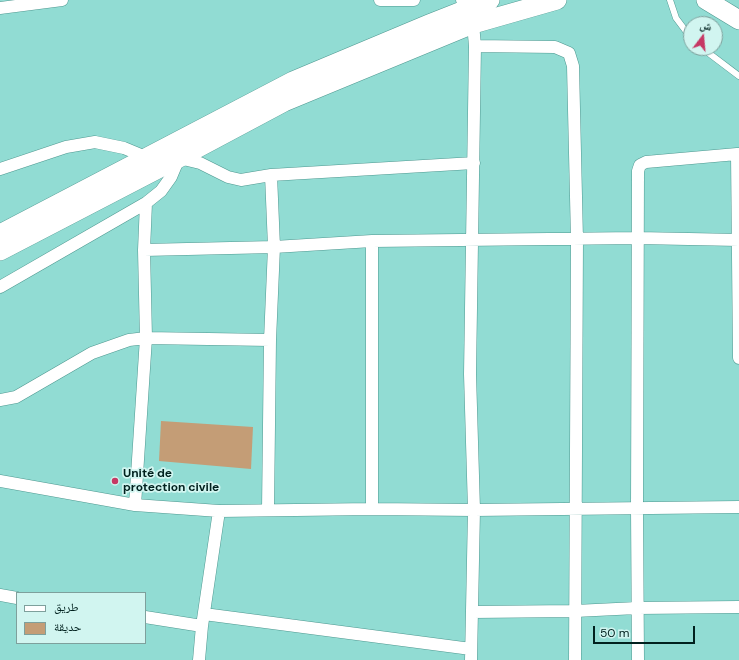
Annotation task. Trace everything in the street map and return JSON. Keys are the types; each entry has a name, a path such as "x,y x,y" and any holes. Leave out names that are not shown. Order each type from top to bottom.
{"main road":[{"path":"0,251 284,102 490,0"},
{"path":"0,234 293,81 429,24 468,11 557,0"},
{"path":"706,0 739,20"}],"street":[{"path":"0,8 61,0"},
{"path":"380,0 414,0"},
{"path":"146,617 203,620 471,654 474,510 470,374 476,46 468,11"},
{"path":"476,46 555,47 569,53 573,66 577,240 575,660"},
{"path":"0,169 66,147 95,142 124,148 148,158"},
{"path":"638,660 638,171 640,165 646,162 738,155 739,358"},
{"path":"0,287 146,202 161,191 171,177 179,158 200,163 228,177 241,180 271,175 474,163"},
{"path":"268,510 270,340 274,247 271,175"},
{"path":"135,505 146,338 144,250 146,202"},
{"path":"144,250 274,247 372,241 577,240 638,238 738,239"},
{"path":"372,241 372,509"},
{"path":"0,400 16,397 92,353 129,340 146,338 270,340"},
{"path":"0,481 135,505 219,511 739,507"},
{"path":"199,660 203,620 219,511"},
{"path":"0,596 16,598"},
{"path":"472,612 575,611 637,608 739,608"}],"lane":[{"path":"670,0 676,18 683,27"},
{"path":"713,56 739,76"}],"green space":[{"path":"161,421 253,427 251,469 159,461"}],"place":[{"name":"Unité de protection civile","path":"115,481"}]}
